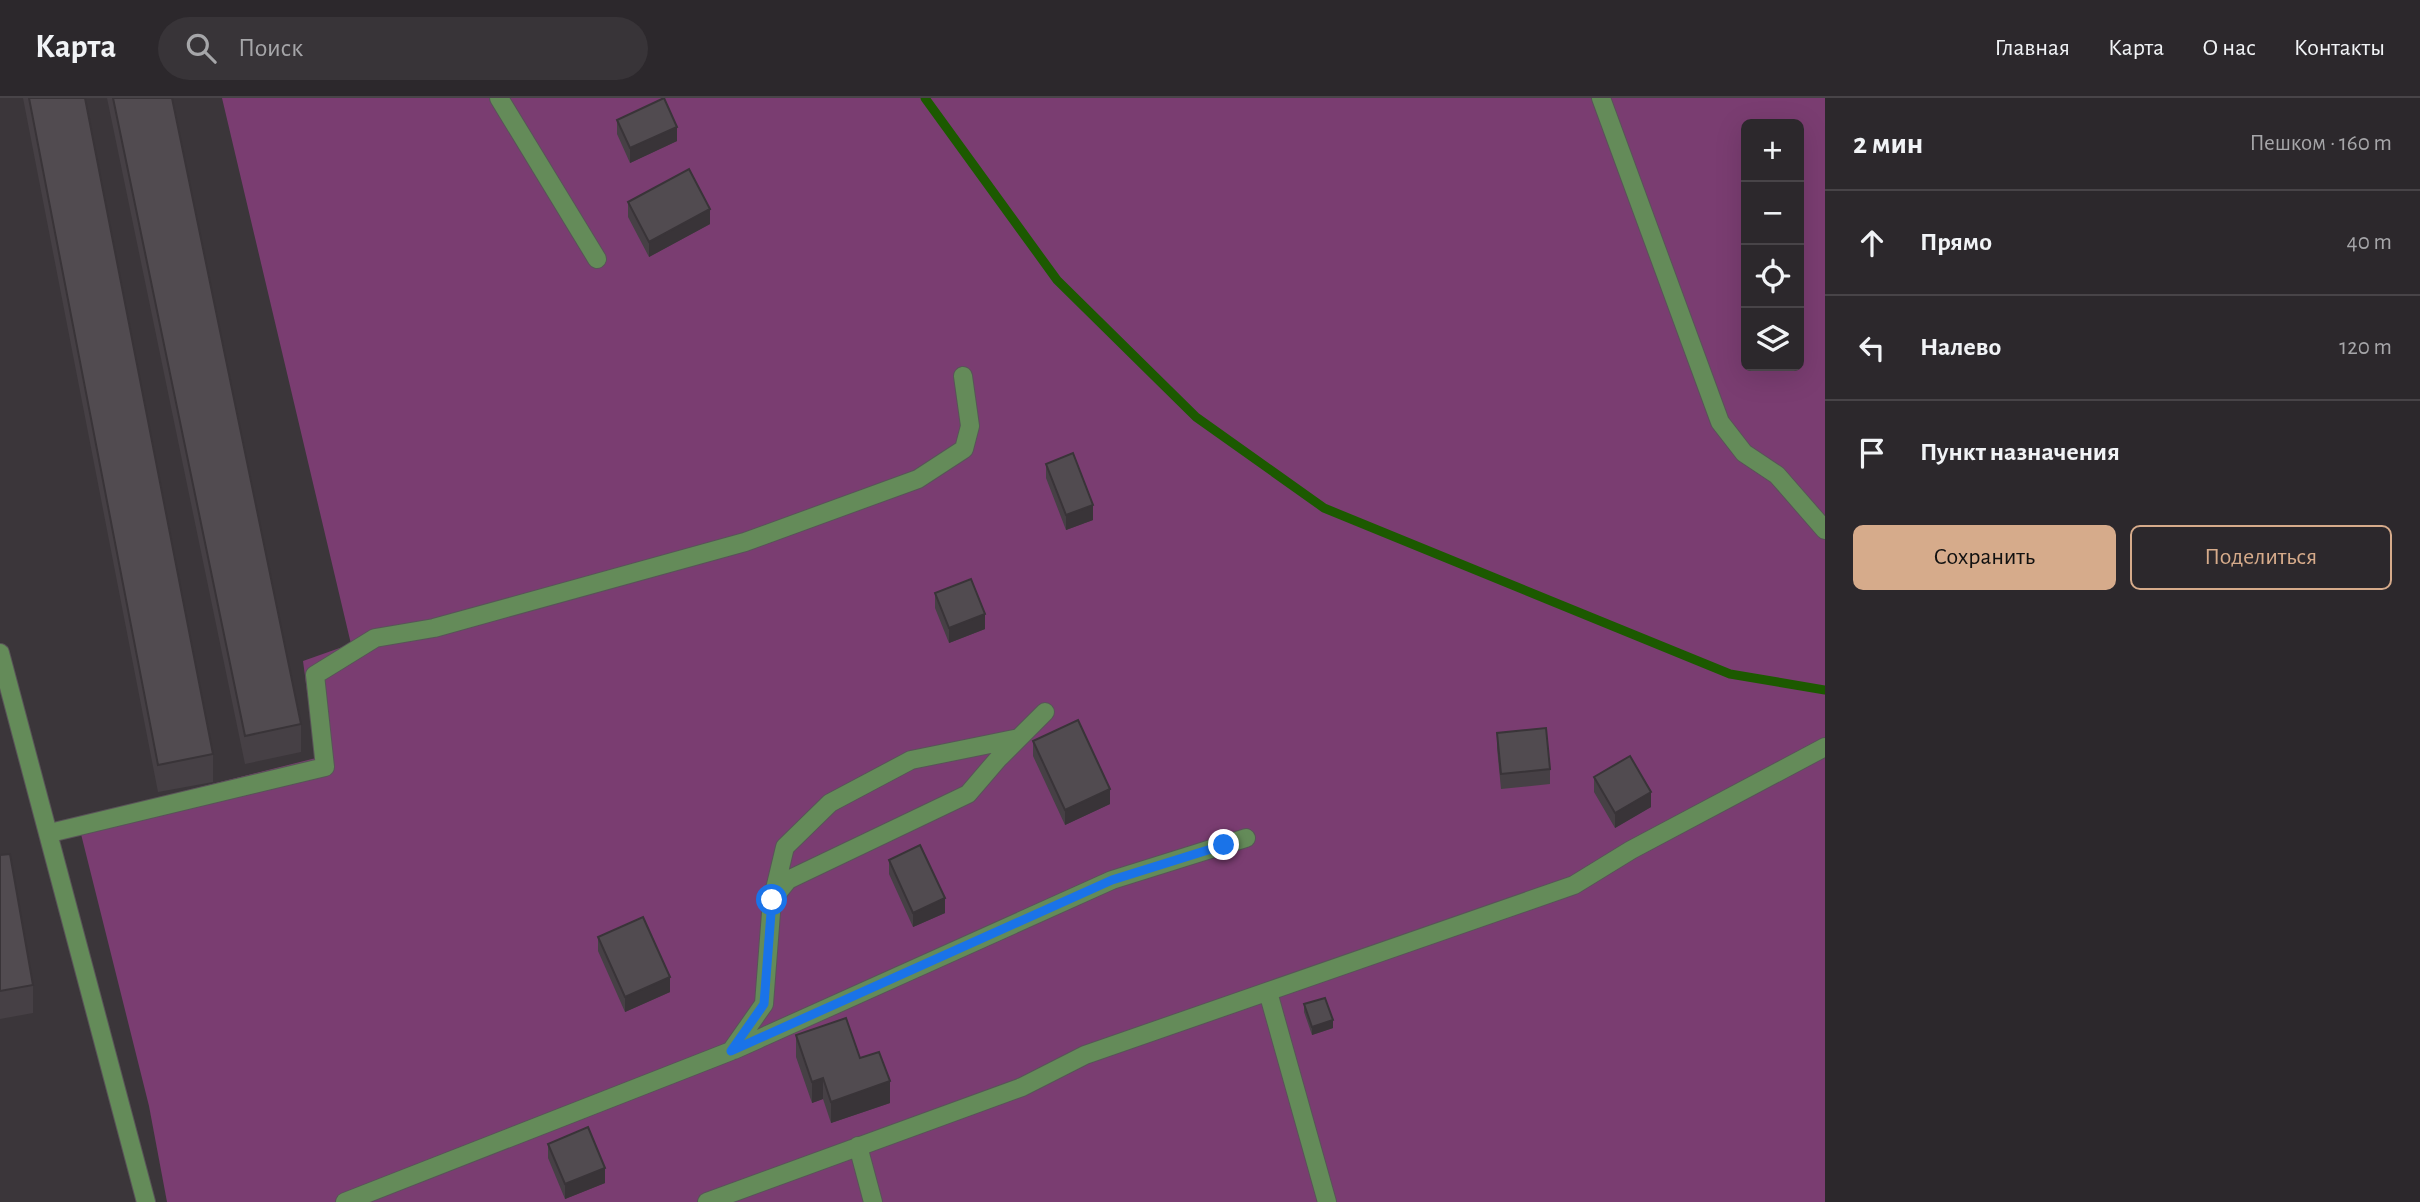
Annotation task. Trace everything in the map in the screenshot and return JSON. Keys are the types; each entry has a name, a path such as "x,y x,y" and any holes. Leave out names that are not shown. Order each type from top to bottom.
{"street":[{"path":"499,98 597,259"},
{"path":"1601,98 1720,422 1744,453 1777,475 1825,530"},
{"path":"50,833 325,767 315,675 375,638 434,628 745,542 918,479 964,449 970,426 963,376"},
{"path":"0,653 146,1202"},
{"path":"772,900 788,880 968,794 1045,712"},
{"path":"731,1051 764,1004 772,900 785,847 830,803 911,760 1019,738"},
{"path":"707,1202 1022,1087 1085,1055 1574,884 1631,850 1825,747"},
{"path":"345,1202 731,1051 1112,880 1246,838"},
{"path":"1268,992 1328,1202"},
{"path":"858,1146 873,1202"}],"shaded area":[{"path":"222,98 1825,98 1825,1202 167,1202 149,1106 77,818 316,758 303,661 351,644"}],"building":[{"path":"29,98 85,98 213,754 158,765"},
{"path":"113,98 172,98 301,724 245,736"},
{"path":"664,98 677,127 630,148 617,120"},
{"path":"689,169 710,209 649,242 628,202"},
{"path":"1073,453 1093,505 1066,515 1046,464"},
{"path":"971,579 985,614 949,628 935,593"},
{"path":"1078,720 1110,789 1065,810 1033,741"},
{"path":"1546,728 1550,769 1501,774 1497,733"},
{"path":"1630,756 1651,792 1615,813 1594,777"},
{"path":"920,845 945,898 913,913 889,860"},
{"path":"10,854 33,985 0,991 0,855"},
{"path":"643,917 670,977 625,997 598,937"},
{"path":"1325,998 1333,1020 1312,1027 1304,1004"},
{"path":"846,1018 860,1058 879,1052 890,1081 831,1102 823,1078 812,1082 796,1035"},
{"path":"588,1127 605,1168 565,1184 548,1144"}],"waterway":[{"path":"925,98 1057,280 1196,417 1324,508 1730,674 1825,690"}],"route":[{"path":"772,900 764,1004 731,1051 1112,880 1224,845"}]}
